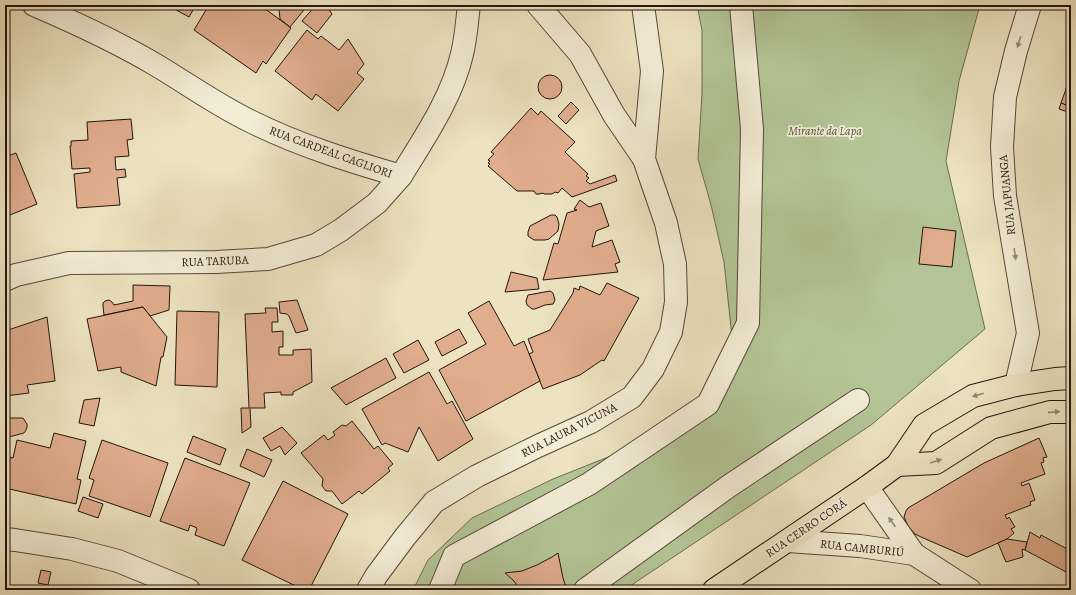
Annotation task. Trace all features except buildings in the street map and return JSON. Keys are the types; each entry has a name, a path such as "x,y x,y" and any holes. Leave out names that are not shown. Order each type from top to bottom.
{"main road":[{"name":"RUA CERRO CORÁ","path":"714,590 867,487 897,465 924,425 973,396 1016,385 1071,378"},
{"path":"897,465 936,463 991,428 1050,412 1071,412"}],"street":[{"name":"RUA CARDEAL CAGLIORI","path":"34,5 91,30 156,65 210,100 249,121 292,141 344,159 401,176 433,125 452,84 462,54 469,5"},
{"path":"538,5 580,54 614,115 644,159"},
{"name":"RUA LAURA VICUNA","path":"368,590 376,576 405,537 434,502 477,476 591,422 632,397 654,369 671,332 676,302 675,264 666,223 644,159 652,71 643,5"},
{"path":"440,590 454,556 589,484 708,404 748,322 752,129 741,5"},
{"name":"RUA JAPUANGA","path":"1016,385 1028,333 1005,196 1002,147 1005,97 1016,51 1030,5"},
{"name":"RUA TARUBA","path":"5,280 16,275 69,263 216,262 268,259 316,245 341,230 377,203 401,176"},
{"path":"585,590 729,486 858,400"},
{"name":"RUA CAMBURIÚ","path":"867,487 914,554 970,590"},
{"path":"5,539 72,549 118,561 189,590"},
{"name":"RUA CAMBURIÚ","path":"787,541 860,546 914,554"}],"green space":[{"name":"Mirante da Lapa","path":"697,5 980,5 959,81 946,161 985,329 871,425 624,590 413,590 428,560 472,518 553,479 661,436 703,392 732,337 724,262 711,205 698,159 702,93 702,30"}]}
